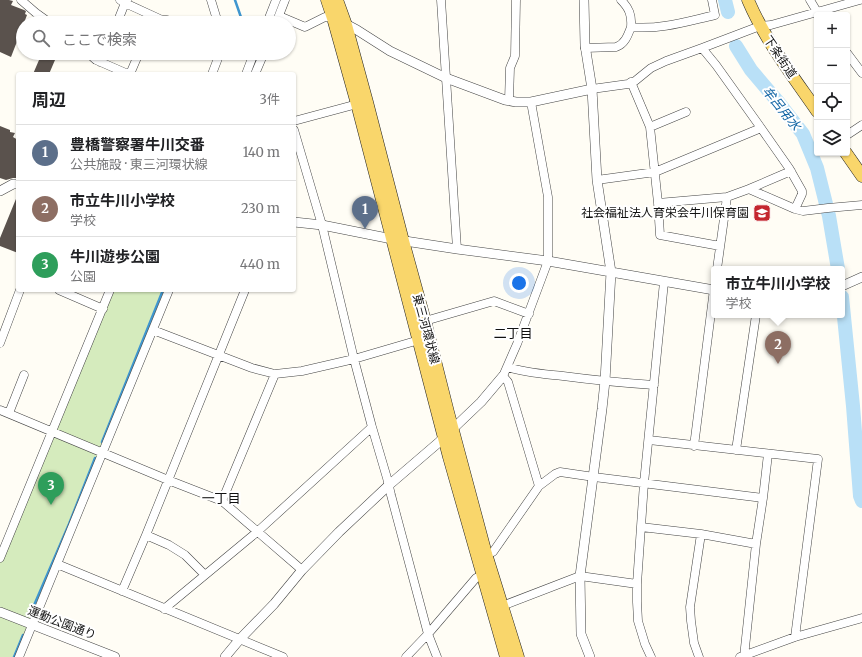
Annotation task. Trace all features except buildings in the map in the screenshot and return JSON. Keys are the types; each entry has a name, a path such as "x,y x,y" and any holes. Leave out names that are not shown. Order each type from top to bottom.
{"main road":[{"name":"東三河環状線","path":"327,0 362,103"},
{"name":"東三河環状線","path":"337,0 346,25 362,103 398,240 419,340 518,657"},
{"name":"下条街道","path":"748,0 760,26 814,107"},
{"path":"848,156 862,176"},
{"name":"東三河環状線","path":"398,240 425,321 448,433 482,575 506,657"}],"street":[{"path":"21,0 40,16"},
{"path":"211,0 216,16"},
{"path":"270,16 276,0"},
{"path":"280,16 286,0"},
{"path":"441,0 457,249"},
{"path":"509,100 510,68 515,56 516,0"},
{"path":"584,0 585,48 592,89 597,180 611,272 605,381 594,478 580,576 581,634 590,657"},
{"path":"585,48 616,47 620,46 624,42 631,27 632,20 628,6 621,0"},
{"path":"631,27 658,27 679,24 715,15 712,0"},
{"path":"810,0 817,12 860,0"},
{"path":"119,16 124,1 154,16"},
{"path":"296,25 305,27 325,17 333,18 357,30 390,51 446,78 516,102 531,102 592,89 628,84 651,68 666,61 760,26 771,25 814,13"},
{"path":"702,48 761,128 791,171 802,190 802,194 795,209"},
{"path":"850,57 862,73"},
{"path":"96,60 124,72"},
{"path":"130,72 136,60"},
{"path":"213,72 217,60"},
{"path":"247,72 251,60"},
{"path":"256,72 261,60"},
{"path":"631,82 650,127 660,235 720,246"},
{"path":"225,657 240,639 274,604 302,570 339,532 482,402 503,376 508,367 548,262 548,197 531,102"},
{"path":"296,120 362,103"},
{"path":"650,127 686,112"},
{"path":"850,133 862,125"},
{"path":"597,180 655,172 761,128"},
{"path":"296,137 322,225 354,359 428,634 437,657"},
{"path":"658,203 727,197 791,171"},
{"path":"0,191 13,184 16,184"},
{"path":"749,189 803,211 862,205"},
{"path":"717,266 727,197"},
{"path":"296,222 322,225 398,240 548,262 711,290"},
{"path":"845,285 862,277"},
{"path":"651,657 645,644 638,621 637,584 644,483 664,282"},
{"path":"0,343 19,292"},
{"path":"64,292 103,309"},
{"path":"0,558 3,544 52,431 109,292"},
{"path":"19,657 168,292"},
{"path":"122,591 244,292"},
{"path":"425,321 494,301 529,314"},
{"path":"694,446 711,313"},
{"path":"736,450 756,318"},
{"path":"153,330 218,356 252,368 275,374 302,371 354,359 419,340"},
{"path":"508,367 514,370 549,375 654,385"},
{"path":"222,501 275,374"},
{"path":"9,413 24,375"},
{"path":"503,376 508,382 539,486"},
{"path":"0,410 222,501 302,570"},
{"path":"164,609 257,532 372,427"},
{"path":"649,440 818,459 795,637"},
{"path":"768,454 742,657 795,637 862,618"},
{"path":"486,554 493,552 539,486 560,472 594,478 763,498"},
{"path":"641,527 701,534 756,544"},
{"path":"699,657 694,643 690,607 701,534"},
{"path":"146,535 169,545 185,555 205,575"},
{"path":"57,564 283,657"},
{"path":"406,657 428,634 476,578 482,575"},
{"path":"502,606 580,576 637,584"},
{"name":"運動公園通り","path":"0,612 114,657"}],"green space":[{"path":"109,292 168,292 19,657 0,657 0,558"}],"waterway":[{"path":"235,0 241,16"},
{"name":"牟呂用水","path":"725,0 728,12"},
{"name":"牟呂用水","path":"736,46 751,70 803,134 817,168 829,216 837,266"},
{"path":"102,442 162,292"},
{"name":"牟呂用水","path":"844,318 860,496 862,501"},
{"path":"32,610 69,524 95,458"},
{"path":"14,657 23,635"}],"place":[{"name":"社会福祉法人育栄会牛川保育園","path":"762,213"},
{"name":"豊橋警察署牛川交番","path":"365,229"},
{"name":"市立牛川小学校","path":"778,364"},
{"name":"牛川遊歩公園","path":"51,505"}],"district":[{"name":"二丁目","path":"513,333"},
{"name":"一丁目","path":"221,498"}]}
